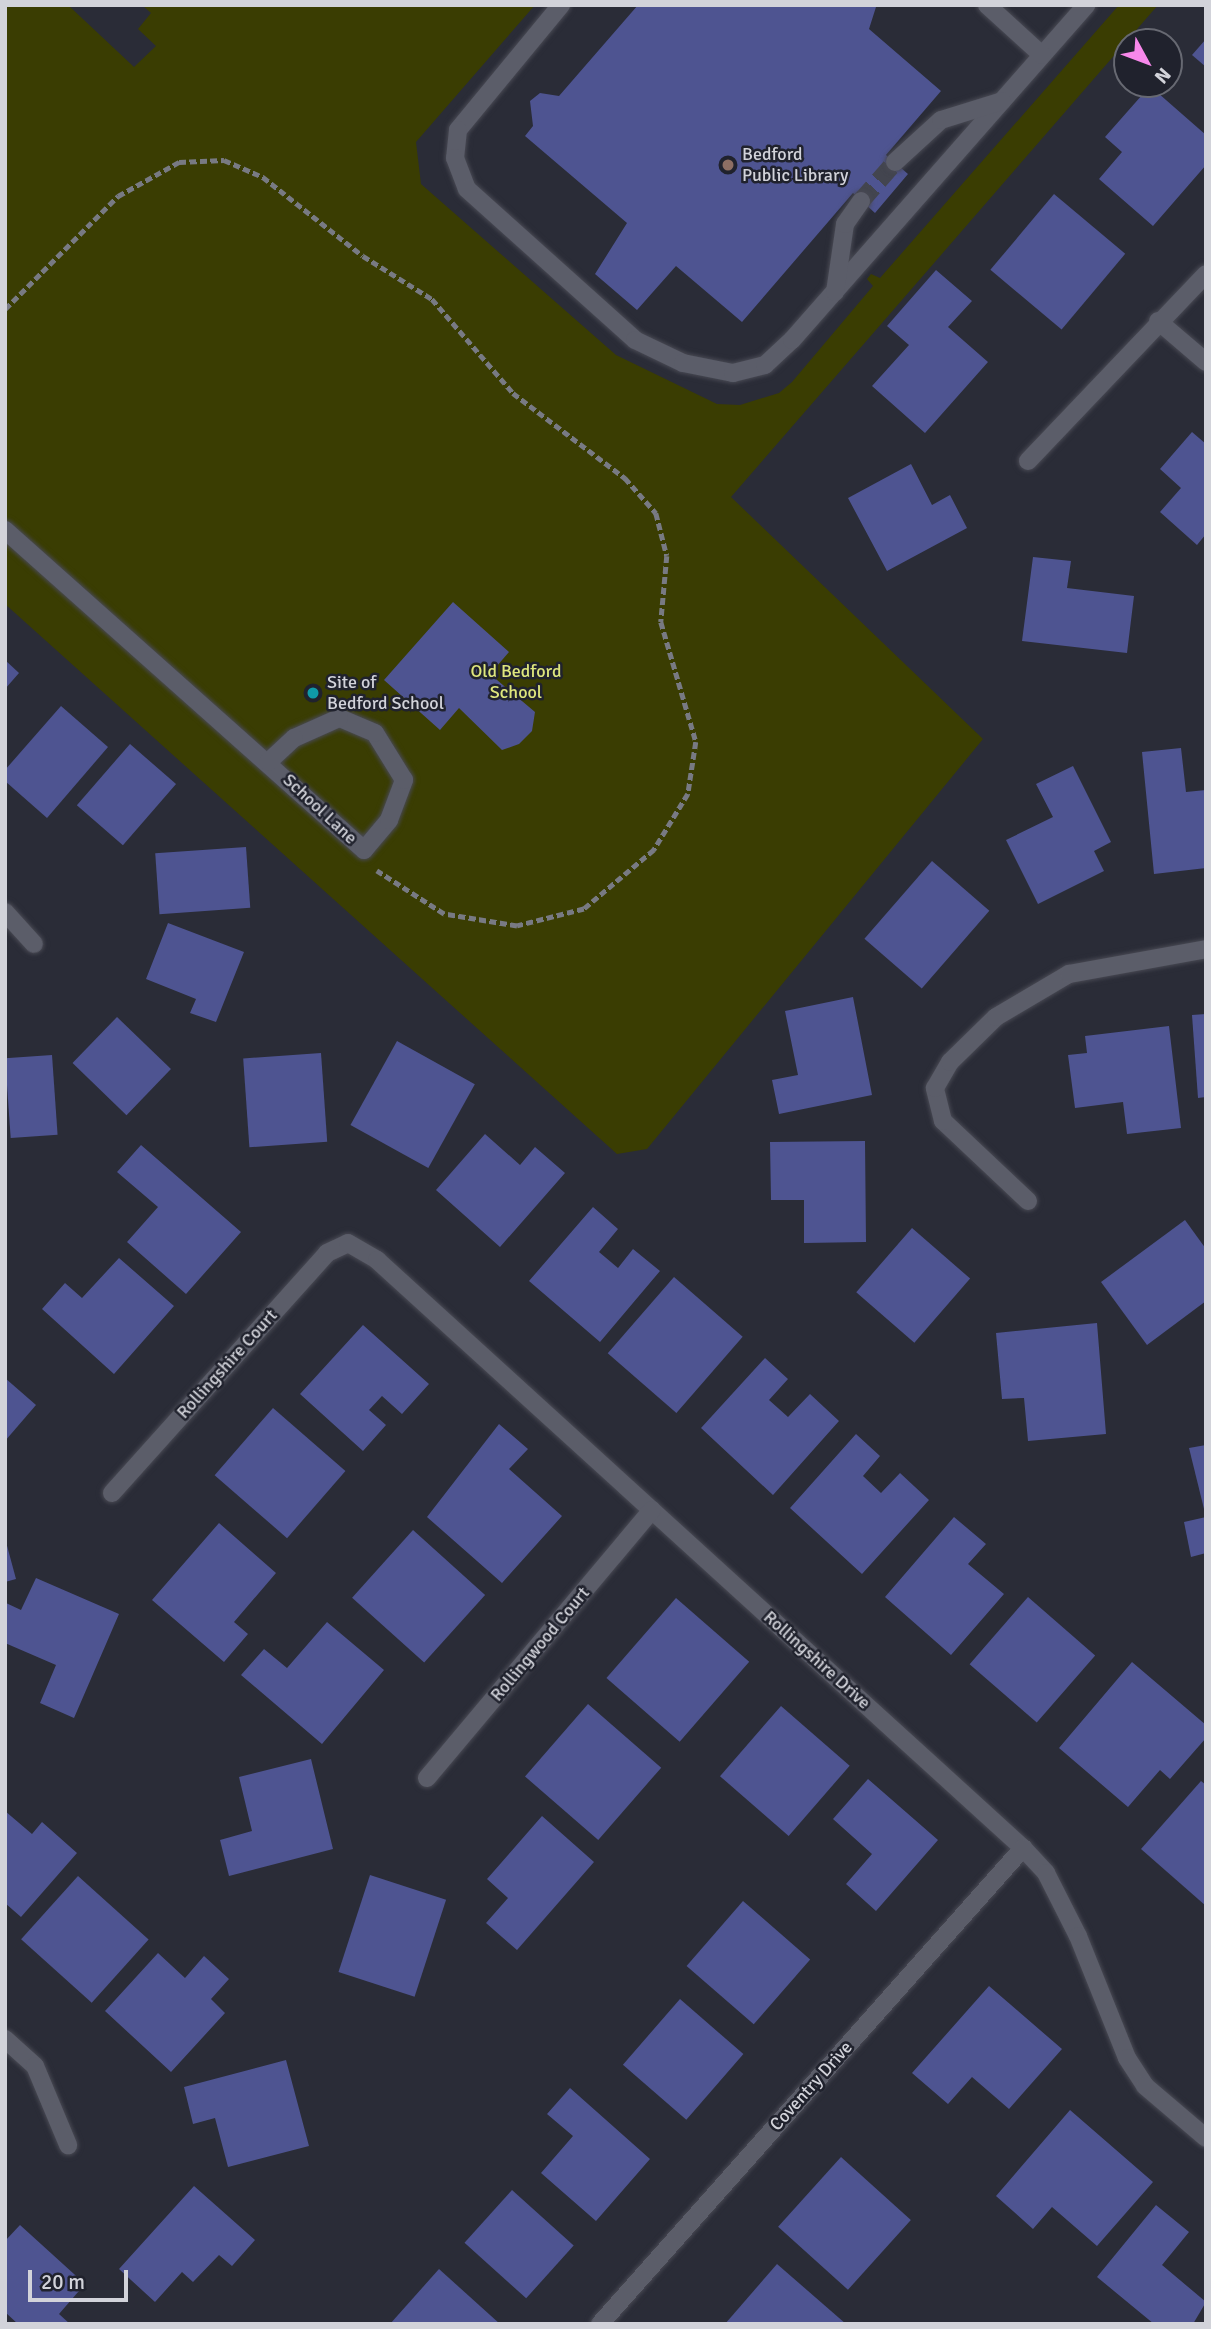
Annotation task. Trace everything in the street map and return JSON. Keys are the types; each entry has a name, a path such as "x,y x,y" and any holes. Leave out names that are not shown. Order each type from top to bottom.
{"street":[{"path":"561,5 458,130 454,158 467,189 635,340 683,363 733,373 765,365 835,292 1086,5"},
{"path":"987,5 1042,55"},
{"path":"895,162 941,120 1002,101"},
{"path":"835,292 845,224 861,201"},
{"path":"1028,461 1158,321 1206,274"},
{"path":"1158,321 1206,362"},
{"name":"School Lane","path":"5,530 364,850 389,820 404,780 375,733 338,718 293,738 268,762"},
{"path":"5,912 34,944"},
{"path":"1028,1201 943,1121 935,1088 950,1062 996,1017 1069,974 1206,949"},
{"name":"Rollingshire Court","path":"112,1493 327,1253 348,1243"},
{"name":"Rollingshire Drive","path":"348,1243 377,1261 1023,1848 1046,1873 1078,1936 1133,2068 1153,2094 1206,2138"},
{"name":"Rollingwood Court","path":"427,1778 652,1510"},
{"name":"Coventry Drive","path":"600,2324 1023,1848"},
{"path":"5,2039 35,2066 68,2145"}],"path":[{"path":"5,309 118,196 179,162 224,160 281,189 363,256 432,299 513,393 625,478 656,513 667,556 661,622 696,742 688,794 669,830 603,897 539,923 495,925 444,914 384,877"}],"green space":[{"name":"Old Bedford School","path":"5,5 68,5 134,67 156,46 138,29 151,13 142,5 535,5 416,142 421,184 616,355 717,404 740,405 779,393 792,382 873,286 867,279 871,274 880,278 1119,5 1158,5 1138,28 1113,28 1113,57 731,497 983,739 647,1149 617,1154 5,604"}],"building":[{"name":"Bedford Public Library","path":"638,5 876,7 869,29 941,91 886,155 908,174 875,213 853,193 742,322 676,266 637,310 595,274 627,223 525,136 533,126 530,101 540,93 559,96"},
{"path":"1206,39 1206,67 1192,55"},
{"path":"1139,98 1164,98 1206,135 1206,165 1153,226 1099,179 1122,152 1105,137"},
{"path":"1054,194 1125,254 1062,330 990,270"},
{"path":"936,270 972,301 948,327 988,362 925,433 872,386 909,345 887,326"},
{"path":"1192,432 1206,444 1206,534 1197,545 1160,512 1181,488 1160,469"},
{"path":"911,464 932,505 950,495 967,528 887,571 848,498"},
{"path":"1033,557 1071,561 1067,588 1134,596 1127,653 1022,641"},
{"name":"Old Bedford School","path":"453,602 509,652 490,674 535,712 532,731 519,744 502,750 459,708 440,730 384,680"},
{"path":"5,660 19,673 5,689"},
{"path":"61,706 108,747 47,818 5,781 5,770"},
{"path":"130,744 176,784 123,845 77,805"},
{"path":"1181,748 1186,792 1206,790 1206,868 1154,874 1142,752"},
{"path":"1073,766 1111,842 1094,851 1104,871 1038,904 1006,840 1053,817 1036,784"},
{"path":"246,847 250,908 159,914 155,853"},
{"path":"932,861 989,911 922,989 864,939"},
{"path":"168,923 244,952 216,1022 190,1013 196,999 146,979"},
{"path":"853,997 872,1095 779,1114 772,1080 798,1075 785,1011"},
{"path":"1206,1014 1206,1097 1198,1098 1192,1015"},
{"path":"117,1017 171,1069 126,1115 73,1063"},
{"path":"1169,1026 1181,1128 1127,1134 1123,1102 1075,1108 1068,1055 1087,1053 1085,1036"},
{"path":"397,1041 475,1084 428,1168 350,1125"},
{"path":"321,1053 327,1142 249,1147 243,1058"},
{"path":"52,1055 58,1135 11,1138 5,1058"},
{"path":"485,1134 520,1165 535,1147 565,1173 500,1247 436,1190"},
{"path":"865,1141 866,1242 804,1243 804,1200 771,1200 770,1142"},
{"path":"141,1145 241,1232 186,1294 127,1242 158,1207 117,1172"},
{"path":"593,1207 618,1229 599,1252 618,1268 633,1249 660,1271 600,1342 529,1281"},
{"path":"1185,1220 1206,1249 1206,1301 1147,1345 1101,1282"},
{"path":"912,1228 970,1279 914,1343 856,1292"},
{"path":"119,1258 174,1306 114,1374 42,1309 65,1283 82,1298"},
{"path":"674,1277 743,1337 676,1413 608,1353"},
{"path":"1097,1323 1106,1434 1028,1441 1024,1398 1002,1399 996,1333"},
{"path":"363,1325 429,1384 402,1414 382,1396 369,1410 386,1425 363,1451 300,1394"},
{"path":"765,1358 788,1379 769,1400 788,1417 810,1394 839,1421 773,1495 701,1428"},
{"path":"5,1378 36,1405 5,1441"},
{"path":"273,1408 345,1471 287,1538 215,1475"},
{"path":"499,1424 528,1449 509,1469 562,1516 502,1583 427,1517"},
{"path":"856,1434 880,1456 863,1476 881,1493 900,1473 929,1500 862,1574 790,1508"},
{"path":"1206,1445 1206,1513 1205,1513 1189,1448"},
{"path":"954,1517 986,1544 968,1564 1004,1594 951,1655 885,1597"},
{"path":"1206,1517 1206,1553 1191,1557 1184,1522"},
{"path":"219,1523 276,1573 234,1622 248,1634 224,1662 152,1600"},
{"path":"413,1530 485,1595 424,1663 352,1598"},
{"path":"5,1543 16,1579 5,1582"},
{"path":"36,1578 119,1614 74,1718 40,1703 56,1665 5,1643 6,1603 21,1610"},
{"path":"1028,1597 1095,1655 1037,1723 970,1664"},
{"path":"676,1598 749,1662 680,1742 606,1678"},
{"path":"327,1622 384,1670 322,1744 241,1675 264,1649 287,1668"},
{"path":"1132,1662 1206,1725 1206,1738 1170,1779 1160,1770 1128,1807 1059,1748"},
{"path":"588,1704 661,1768 598,1840 525,1776"},
{"path":"781,1706 850,1766 789,1836 720,1776"},
{"path":"311,1759 333,1849 229,1876 220,1840 252,1831 239,1777"},
{"path":"868,1779 938,1840 876,1911 846,1884 872,1854 833,1819"},
{"path":"1201,1781 1206,1785 1206,1906 1141,1849"},
{"path":"5,1811 32,1834 42,1822 77,1853 21,1917 5,1903"},
{"path":"542,1816 594,1862 517,1950 486,1923 508,1898 487,1879"},
{"path":"370,1875 446,1900 415,1997 338,1972"},
{"path":"78,1876 149,1940 92,2003 21,1939"},
{"path":"743,1901 810,1959 754,2024 687,1966"},
{"path":"158,1953 185,1978 204,1956 229,1979 211,1999 225,2013 171,2072 105,2011"},
{"path":"989,1986 1062,2049 1009,2109 972,2077 948,2104 912,2073"},
{"path":"680,1999 743,2054 686,2120 623,2065"},
{"path":"286,2060 309,2146 228,2167 215,2118 193,2124 184,2087"},
{"path":"570,2088 650,2159 596,2221 541,2173 573,2136 547,2114"},
{"path":"1070,2110 1153,2182 1097,2246 1052,2207 1033,2229 996,2196"},
{"path":"841,2157 911,2220 848,2290 778,2227"},
{"path":"194,2186 255,2240 232,2266 219,2255 193,2282 182,2272 155,2302 119,2269"},
{"path":"512,2190 574,2246 526,2298 464,2243"},
{"path":"1156,2205 1189,2232 1162,2265 1206,2302 1193,2324 1154,2324 1097,2277"},
{"path":"20,2225 85,2284 59,2314 70,2324 18,2324 5,2312 5,2241"},
{"path":"777,2264 846,2324 725,2324"},
{"path":"439,2269 500,2324 390,2324"}],"tunnel":[{"path":"861,201 895,162"}],"place":[{"name":"Bedford Public Library","path":"728,165"},
{"name":"Site of Bedford School","path":"313,693"}]}
